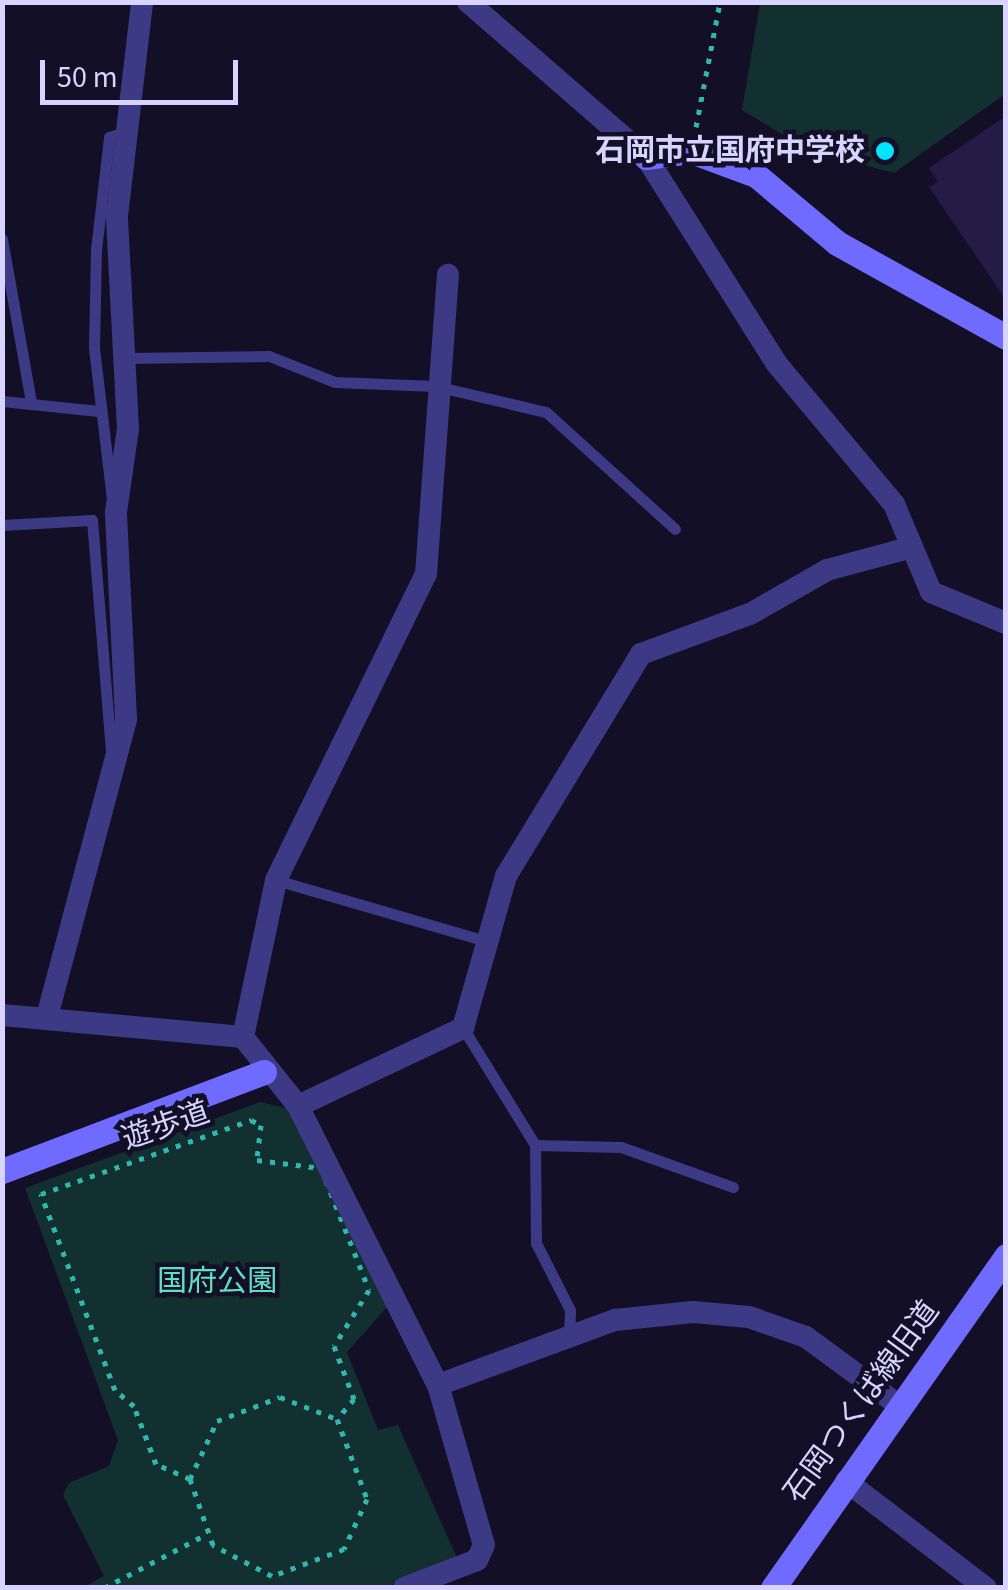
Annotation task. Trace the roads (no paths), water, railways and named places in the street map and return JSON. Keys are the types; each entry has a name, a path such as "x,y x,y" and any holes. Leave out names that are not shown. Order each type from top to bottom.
{"street":[{"path":"48,1013 117,769 126,719 116,512 128,429 117,216 142,2"},
{"path":"468,2 646,156 776,362 894,504 930,592 1006,623"},
{"path":"646,156 691,150 756,175 837,243 1006,337"},
{"path":"404,1588 484,1552 438,1385 298,1106 264,1072 243,1037 276,880 426,574 435,386 448,275"},
{"path":"298,1106 463,1028 483,940 506,876 641,654 750,614 827,570 912,547"},
{"path":"2,1015 48,1013 243,1037"},
{"path":"2,1171 264,1072"},
{"name":"石岡つくば線旧道","path":"772,1588 1006,1256"},
{"path":"438,1385 570,1336 652,1315 749,1317 806,1337 900,1406"},
{"path":"846,1481 986,1588"}],"lane":[{"path":"116,512 98,410 96,250 108,137 127,131"},
{"path":"2,239 31,402 40,410 98,410"},
{"path":"124,358 268,356 336,382 435,386 546,412 675,529"},
{"path":"2,401 31,402"},
{"path":"2,525 92,520 117,769"},
{"path":"276,880 483,940"},
{"path":"463,1028 536,1145 536,1242 570,1310 570,1336"},
{"path":"536,1145 621,1148 733,1187"}],"place":[{"name":"石岡市立国府中学校","path":"885,151"}],"park label":[{"name":"国府公園","path":"217,1282"}]}
